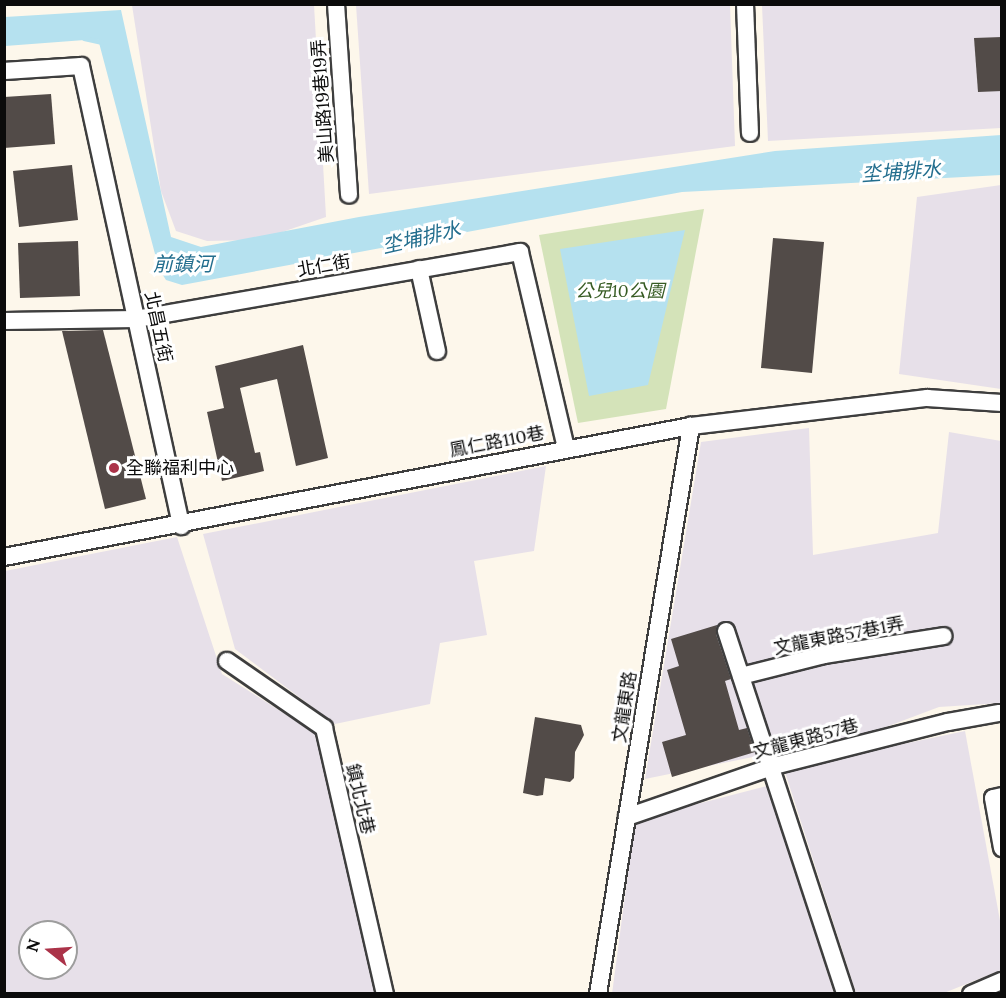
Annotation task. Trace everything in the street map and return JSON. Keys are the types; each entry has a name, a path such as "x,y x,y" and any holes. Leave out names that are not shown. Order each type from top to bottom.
{"street":[{"name":"美山路19巷19弄","path":"336,4 350,195"},
{"path":"745,4 750,133"},
{"name":"北昌五街","path":"4,71 81,66 181,526"},
{"name":"北仁街","path":"4,321 136,319 520,252 566,448"},
{"path":"420,269 437,351"},
{"name":"鳳仁路110巷","path":"4,557 181,526 566,448 691,426 927,398 1002,403"},
{"name":"文龍東路","path":"598,993 691,426"},
{"path":"726,631 774,766 845,993"},
{"name":"文龍東路57巷1弄","path":"741,676 824,655 944,636"},
{"name":"鎮北北巷","path":"226,661 324,728 385,993"},
{"name":"文龍東路57巷","path":"627,817 774,766 948,722 999,713"},
{"path":"1002,796 993,798 1002,848"},
{"path":"971,993 1002,981"}],"shaded area":[{"path":"132,5 314,5 326,217 259,240 207,241 176,231 161,191"},
{"path":"356,5 730,5 735,146 369,194"},
{"path":"762,5 1001,5 1001,128 768,141"},
{"path":"1001,185 1001,389 899,374 917,197"},
{"path":"809,428 813,555 938,533 949,432 1001,441 1001,703 939,707 870,733 645,779 701,442"},
{"path":"546,466 534,551 474,561 487,635 440,643 430,704 335,724 235,649 203,534"},
{"path":"177,537 222,674 318,735 376,993 5,994 5,571"},
{"path":"965,731 1001,926 1001,970 944,993 856,993 784,769"},
{"path":"767,786 834,993 612,994 635,820"}],"green space":[{"name":"公兒10公園","path":"704,209 666,409 578,423 539,235"}],"water":[{"name":"前鎮河","path":"121,10 171,237 201,247 359,217 775,151 1001,135 1001,175 682,192 182,285 166,280 159,269 98,39 5,46 5,17"},
{"path":"685,230 648,385 589,396 560,249"}],"building":[{"path":"1002,37 1002,91 978,92 974,38"},
{"path":"51,94 55,144 4,148 4,97"},
{"path":"72,165 78,220 19,227 13,171"},
{"path":"773,238 824,242 812,373 761,368"},
{"path":"78,241 80,296 20,298 18,243"},
{"path":"103,330 146,499 105,509 62,331"},
{"path":"303,345 328,458 296,466 277,379 240,388 255,453 260,452 264,471 222,481 207,412 224,408 215,366"},
{"path":"717,625 716,634 731,679 725,681 739,730 747,728 755,752 672,777 662,742 686,735 667,670 679,666 671,639"},
{"path":"535,717 581,725 584,735 575,752 574,778 570,782 545,778 543,795 537,796 523,793"}],"waterway":[{"name":"坔埔排水","path":"84,38 102,42"},
{"name":"坔埔排水","path":"385,247 403,243"}],"place":[{"name":"全聯福利中心","path":"114,468"}]}
